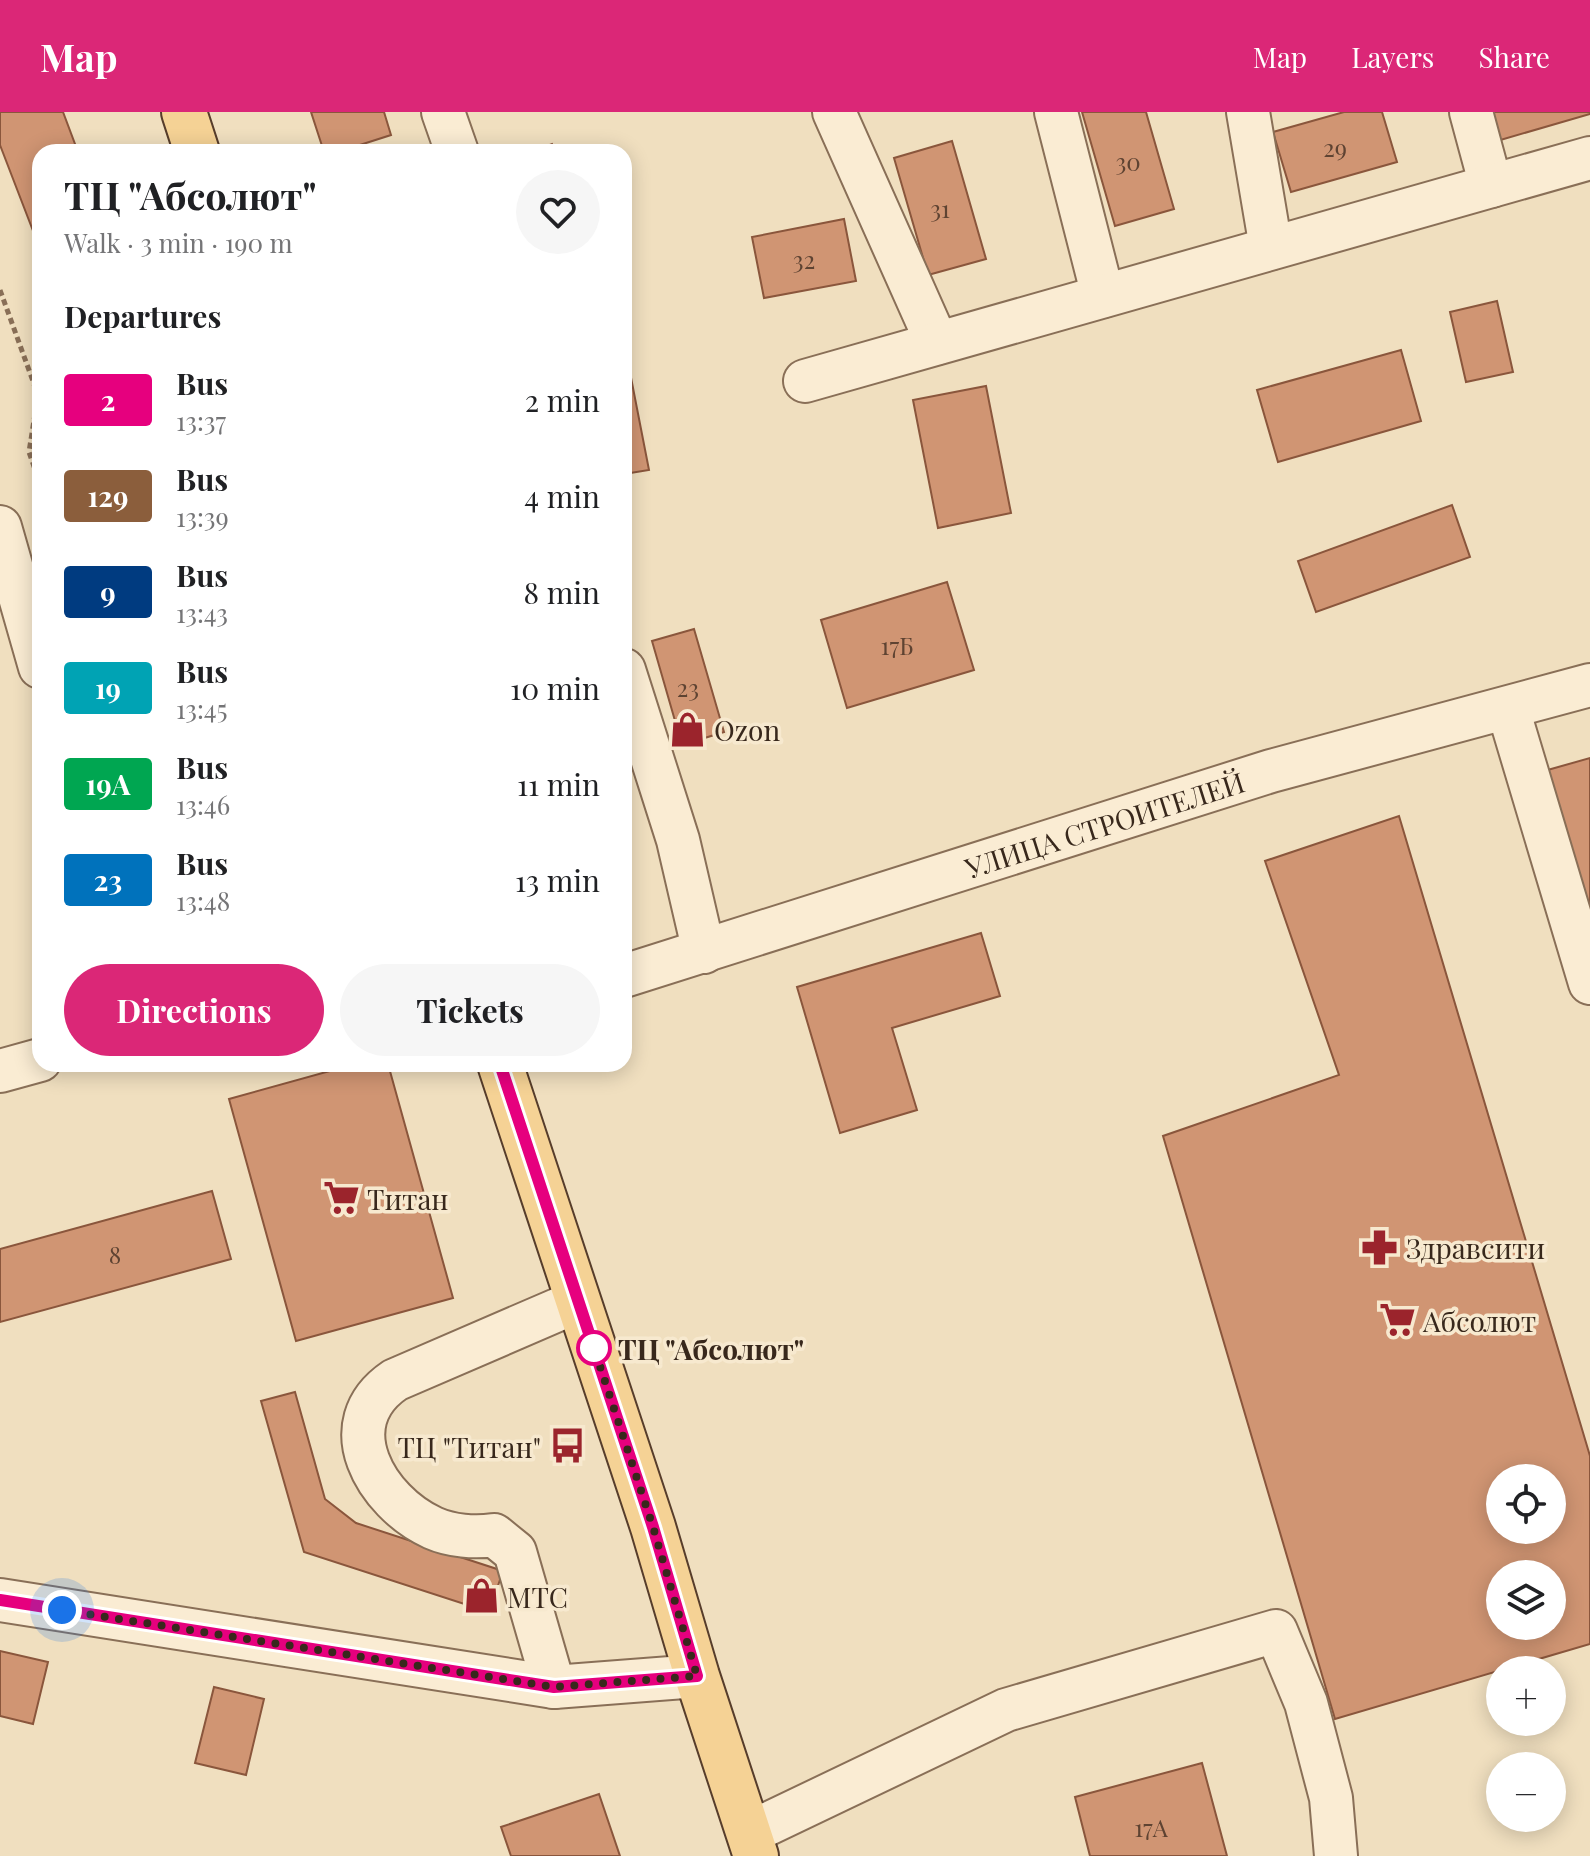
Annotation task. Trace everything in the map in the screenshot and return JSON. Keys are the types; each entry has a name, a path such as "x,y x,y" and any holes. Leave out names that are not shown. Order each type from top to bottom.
{"main road":[{"path":"184,112 194,144"},
{"path":"503,1072 653,1527 752,1845"}],"street":[{"path":"443,112 454,144"},
{"path":"834,112 937,343"},
{"path":"1056,112 1103,296"},
{"path":"1248,112 1271,248"},
{"path":"1471,112 1491,186"},
{"path":"805,381 1590,158"},
{"path":"0,527 32,639"},
{"name":"УЛИЦА СТРОИТЕЛЕЙ","path":"632,974 1271,771 1590,685"},
{"path":"632,695 678,840 704,952"},
{"path":"1508,709 1590,983"},
{"path":"0,1071 32,1062"},
{"path":"554,1687 515,1552 494,1535 477,1538 435,1529 397,1503 368,1465 363,1447 364,1424 377,1393 395,1380 578,1301"},
{"path":"0,1600 554,1687 697,1676"},
{"path":"752,1845 1006,1710 1276,1631 1306,1703 1317,1744 1331,1798 1336,1856"}],"path":[{"path":"0,290 32,378"},
{"path":"32,433 29,452 32,461"}],"building":[{"path":"0,112 63,112 75,144 32,144 32,228 0,145"},
{"path":"311,112 384,112 391,135 363,144 321,144"},
{"path":"1082,112 1146,112 1174,209 1115,226"},
{"path":"1344,112 1382,112 1397,162 1291,192 1273,132"},
{"path":"1489,112 1590,112 1590,114 1497,141"},
{"path":"952,141 986,259 928,275 894,158"},
{"path":"844,219 856,281 764,298 752,237"},
{"path":"1497,301 1513,372 1466,382 1450,312"},
{"path":"1401,350 1421,421 1278,462 1257,390"},
{"path":"632,383 649,470 632,473"},
{"path":"986,386 1011,513 938,528 913,400"},
{"path":"1452,505 1470,557 1316,612 1298,561"},
{"path":"947,582 974,670 847,708 821,620"},
{"path":"694,629 724,732 682,745 652,641"},
{"path":"1590,758 1590,962 1537,773"},
{"path":"1399,816 1590,1456 1590,1644 1549,1656 1486,1656 1486,1675 1335,1719 1163,1136 1339,1075 1265,861"},
{"path":"981,933 1000,996 892,1028 917,1110 840,1133 797,987"},
{"name":"Титан","path":"326,1072 390,1072 453,1298 296,1341 229,1099"},
{"path":"212,1191 231,1259 0,1322 0,1249"},
{"path":"295,1392 325,1499 356,1523 503,1571 489,1612 304,1552 261,1401"},
{"path":"0,1651 48,1662 33,1724 0,1716"},
{"path":"214,1687 264,1699 246,1775 195,1763"},
{"path":"1202,1763 1227,1856 1090,1856 1075,1797"},
{"path":"599,1794 620,1856 511,1856 501,1827"}],"bus line":[{"name":"2","path":"0,1600 554,1687 697,1676 653,1527 503,1072"}],"place":[{"name":"Ozon","path":"688,729"},
{"name":"Титан","path":"341,1198"},
{"name":"Здравсити","path":"1380,1247"},
{"name":"Абсолют","path":"1397,1320"},
{"name":"ТЦ \"Абсолют\"","path":"594,1348"},
{"name":"ТЦ \"Титан\"","path":"567,1446"},
{"name":"МТС","path":"481,1596"}],"route":[{"path":"62,1610 554,1687 697,1676 653,1527 594,1348"}]}
